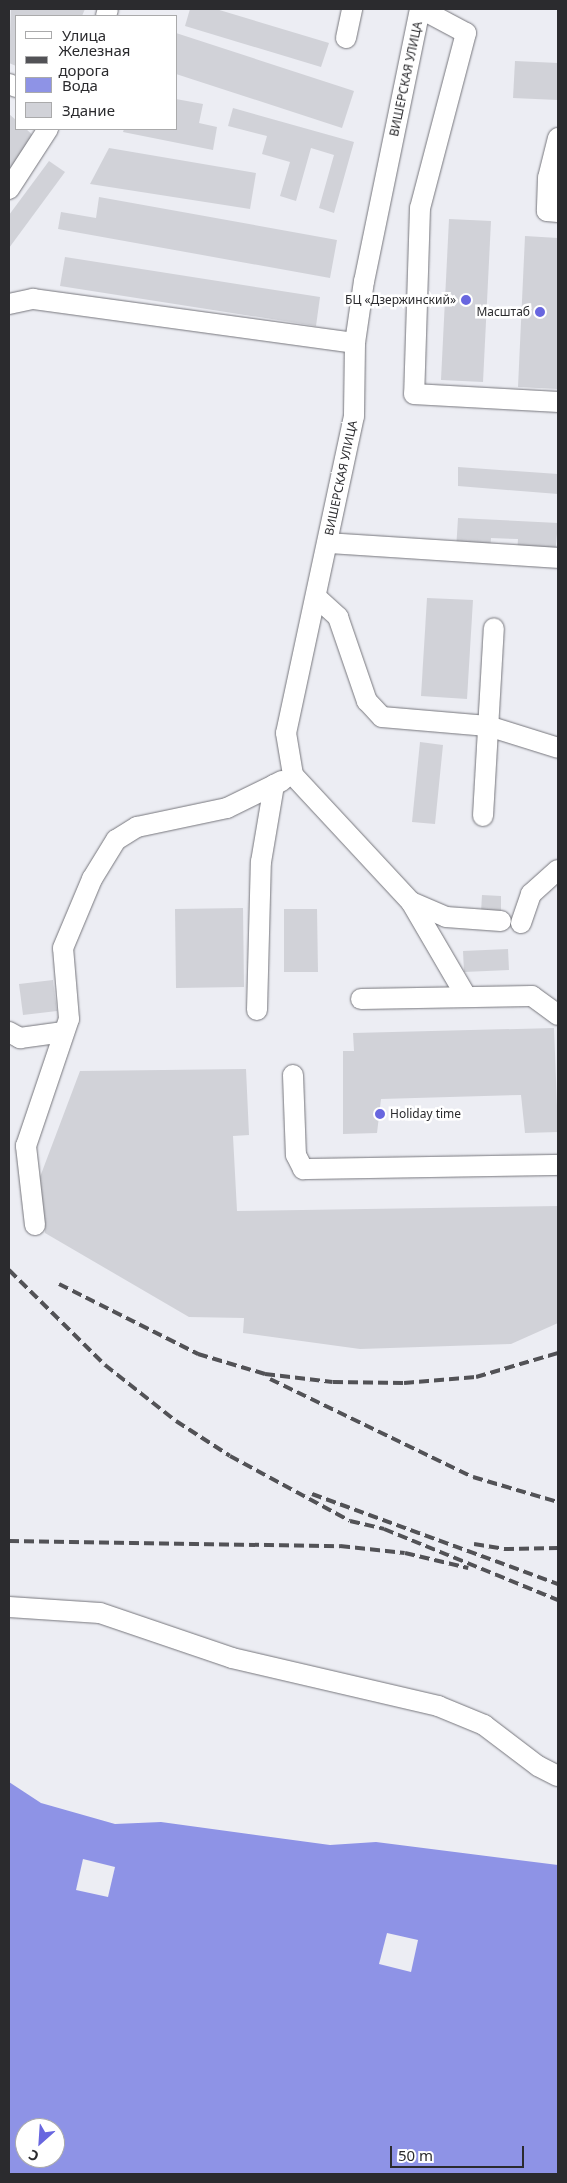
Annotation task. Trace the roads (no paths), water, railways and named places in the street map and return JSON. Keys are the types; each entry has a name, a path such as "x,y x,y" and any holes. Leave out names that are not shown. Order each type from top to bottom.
{"street":[{"path":"346,38 352,9"},
{"path":"421,9 466,33 420,208 414,394 558,402"},
{"name":"ВИШЕРСКАЯ УЛИЦА","path":"293,775 286,733 354,416 355,343 364,281 421,9"},
{"path":"9,189 47,130"},
{"path":"558,138 547,211 558,212"},
{"path":"9,304 33,299 355,343"},
{"path":"328,544 558,558"},
{"path":"316,597 338,617 373,712 393,720 488,726 558,748"},
{"path":"483,816 494,628"},
{"path":"35,1225 26,1146 68,1019 63,948 92,878 116,840 137,827 227,808 293,775 411,902 456,997"},
{"path":"257,1010 261,862 274,785"},
{"path":"521,923 531,894 558,870"},
{"path":"411,902 446,917 501,921"},
{"path":"361,999 532,996 558,1015"},
{"path":"9,1032 20,1038 64,1032"},
{"path":"294,1075 296,1155 303,1169 558,1165"},
{"path":"9,1607 100,1613 240,1660 438,1706 484,1725 538,1766 558,1776"}],"water":[{"path":"9,1782 41,1803 115,1824 161,1822 330,1845 376,1842 558,1865 558,2174 9,2174"}],"railway":[{"path":"9,1270 105,1365 176,1421 230,1456 350,1521 384,1529 558,1600"},
{"path":"59,1284 198,1354 265,1374 333,1382 404,1383 476,1377 558,1353"},
{"path":"270,1379 473,1477 558,1502"},
{"path":"312,1494 558,1584"},
{"path":"9,1541 340,1546 405,1553 468,1568"},
{"path":"474,1544 504,1549 558,1548"}],"place":[{"name":"БЦ «Дзержинский»","path":"466,300"},
{"name":"Масштаб","path":"540,312"},
{"name":"Holiday time","path":"380,1114"}]}
